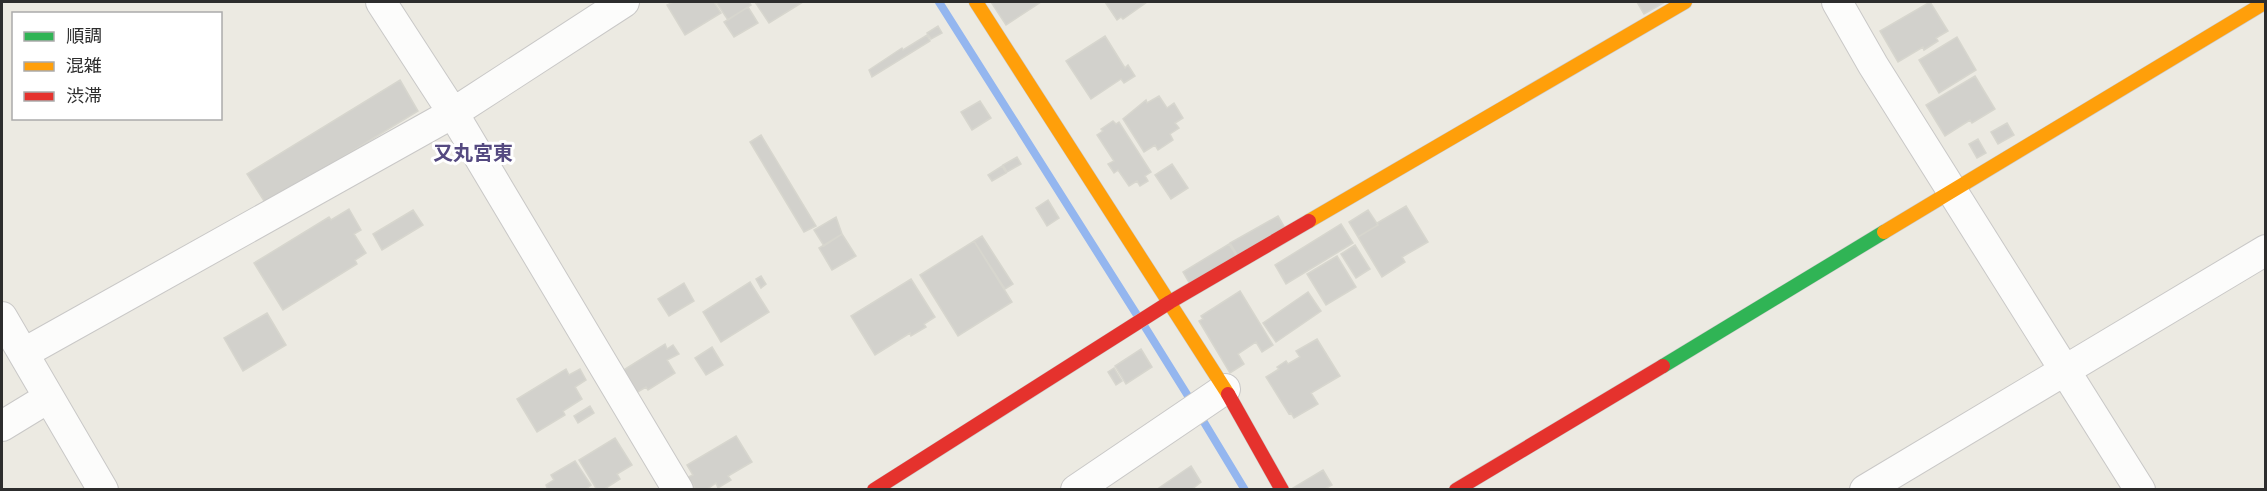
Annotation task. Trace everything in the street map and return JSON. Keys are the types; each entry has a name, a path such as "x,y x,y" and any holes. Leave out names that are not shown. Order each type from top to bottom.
{"street":[{"path":"381,2 453,113 678,489"},
{"path":"24,353 453,113 624,2"},
{"path":"976,2 1225,389 1282,489"},
{"path":"874,489 1170,302 1685,2"},
{"path":"1837,2 1873,65 2140,489"},
{"path":"1456,489 1953,192 2265,2"},
{"path":"1865,489 2265,250"},
{"path":"2,317 103,489"},
{"path":"1076,489 1225,389"},
{"path":"2,426 48,398"}],"building":[{"path":"673,2 714,2 721,13 685,35 667,5"},
{"path":"716,2 749,2 751,5 728,20"},
{"path":"755,2 803,2 769,23"},
{"path":"991,2 1041,2 1006,25"},
{"path":"1105,2 1147,2 1123,19 1121,17 1117,20"},
{"path":"1637,2 1665,2 1644,14"},
{"path":"1930,2 1948,31 1936,38 1938,41 1924,50 1923,47 1898,62 1880,31"},
{"path":"748,7 758,23 734,37 724,22"},
{"path":"938,26 942,33 931,39 927,33"},
{"path":"927,35 930,41 872,77 869,70"},
{"path":"1105,36 1125,68 1128,65 1135,76 1124,83 1121,79 1091,99 1066,61"},
{"path":"1957,37 1976,70 1939,93 1919,60"},
{"path":"1975,76 1995,109 1972,123 1970,120 1945,136 1926,105"},
{"path":"400,80 418,111 266,204 247,174"},
{"path":"1159,96 1167,108 1174,103 1183,118 1175,123 1179,128 1170,134 1173,140 1158,150 1155,145 1144,152 1123,119 1146,100 1147,103"},
{"path":"980,101 991,118 972,130 961,112"},
{"path":"1113,121 1116,124 1119,122 1151,172 1145,176 1148,181 1140,186 1137,181 1129,186 1118,170 1114,173 1108,164 1114,161 1097,135 1103,131 1101,129"},
{"path":"2007,123 2014,135 1998,144 1991,132"},
{"path":"761,135 816,226 804,232 750,142"},
{"path":"1978,139 1986,153 1977,158 1969,144"},
{"path":"1017,157 1021,164 1007,172 1003,165"},
{"path":"1172,164 1188,188 1171,199 1155,175"},
{"path":"1002,166 1006,173 992,181 988,175"},
{"path":"1048,200 1059,218 1047,226 1036,208"},
{"path":"1406,206 1428,242 1402,257 1405,262 1382,277 1358,237"},
{"path":"349,209 361,230 354,234 366,253 355,260 357,264 283,310 254,263 329,217 331,220"},
{"path":"413,210 423,225 382,250 373,234"},
{"path":"1368,210 1378,225 1358,237 1349,222"},
{"path":"1278,216 1289,235 1242,263 1230,243"},
{"path":"836,217 842,234 824,246 814,230"},
{"path":"1341,224 1353,243 1286,284 1275,265"},
{"path":"842,234 856,256 832,270 819,248"},
{"path":"982,236 1013,284 1005,289 974,241"},
{"path":"974,241 1012,302 958,336 920,275"},
{"path":"1229,244 1241,263 1194,291 1183,272"},
{"path":"1355,245 1370,269 1356,278 1341,254"},
{"path":"1337,256 1356,287 1326,305 1307,274"},
{"path":"761,276 766,284 761,288 756,279"},
{"path":"911,279 935,317 924,324 926,327 911,336 910,333 875,355 851,316"},
{"path":"750,282 769,312 721,342 703,312"},
{"path":"684,283 694,301 669,316 658,299"},
{"path":"1240,291 1273,345 1262,352 1256,342 1238,354 1244,364 1230,373 1199,321 1203,319 1201,316"},
{"path":"1308,292 1321,311 1276,342 1263,323"},
{"path":"267,313 286,345 243,371 224,338"},
{"path":"1317,339 1340,376 1311,393 1318,404 1294,418 1291,413 1289,414 1266,377 1279,369 1277,367 1286,361 1288,364 1300,357 1296,351"},
{"path":"665,344 667,349 673,345 679,354 667,360 675,373 648,390 646,387 636,393 622,371"},
{"path":"712,347 723,365 706,375 695,358"},
{"path":"1141,349 1152,367 1126,384 1115,366"},
{"path":"1114,368 1122,381 1116,385 1108,372"},
{"path":"566,369 569,375 580,369 586,380 575,387 582,399 563,411 565,415 537,432 517,399"},
{"path":"590,406 594,413 578,423 574,416"},
{"path":"736,436 752,462 728,476 731,480 718,488 716,483 706,490 696,490 688,477 693,475 687,465"},
{"path":"615,438 632,465 617,474 620,479 603,490 597,490 579,460"},
{"path":"575,461 591,485 585,490 548,490 546,485 554,480 551,475"},
{"path":"1191,466 1201,482 1191,490 1156,490"},
{"path":"1323,470 1332,485 1323,490 1294,490 1293,488"}],"waterway":[{"path":"939,2 1137,315"},
{"path":"1145,327 1193,404"},
{"path":"1199,414 1245,490"}],"traffic: fast":[{"path":"1663,366 1884,232"}],"traffic: slow":[{"path":"976,2 1228,394"},
{"path":"1309,221 1685,2"},
{"path":"1884,232 2266,2"}],"traffic: jam":[{"path":"874,490 1170,302 1309,221"},
{"path":"1456,490 1663,366"},
{"path":"1228,394 1282,490"}],"district":[{"name":"又丸宮東","path":"473,153"}]}
